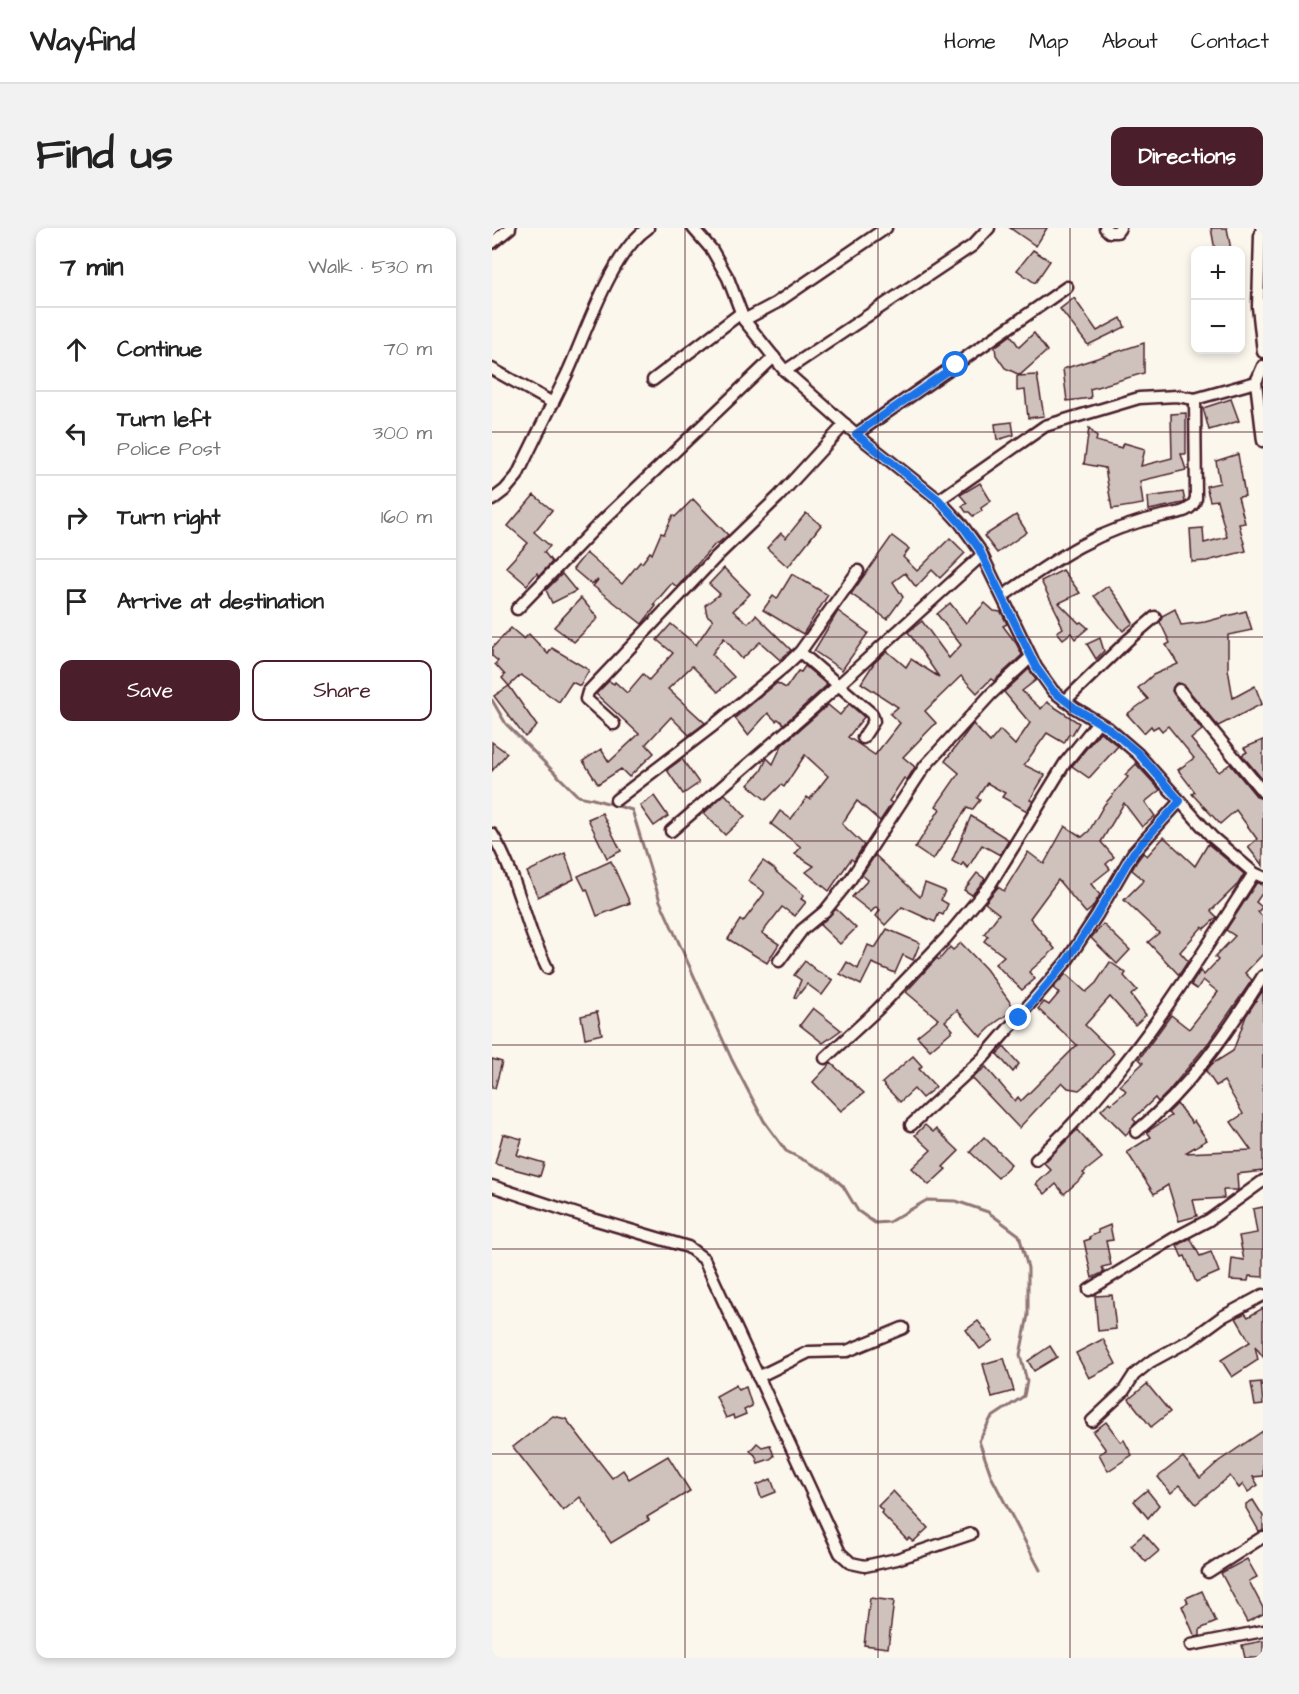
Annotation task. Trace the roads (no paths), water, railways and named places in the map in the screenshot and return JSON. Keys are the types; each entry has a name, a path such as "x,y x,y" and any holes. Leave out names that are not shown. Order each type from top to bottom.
{"street":[{"path":"492,243 510,228"},
{"path":"492,500 517,476 615,268 627,247 648,228"},
{"path":"693,228 712,250 728,278 743,317 785,371 844,424 939,500 961,524 982,555 1031,657 1053,691 1138,753 1212,837 1259,875 1147,1036 1105,1089 1061,1138 1036,1160"},
{"path":"652,380 743,317 776,303 886,228"},
{"path":"785,371 877,312 972,246 988,228"},
{"path":"1105,228 1109,232 1117,232 1120,228"},
{"path":"1262,228 1258,307 1263,352"},
{"path":"856,434 1067,287"},
{"path":"517,609 599,524 774,357"},
{"path":"1263,366 1256,382 1263,441"},
{"path":"492,369 552,403"},
{"path":"939,500 1045,426 1139,398 1177,396 1194,399 1256,382"},
{"path":"1003,596 1061,556 1105,532 1134,522 1187,510 1194,505 1196,498 1194,399"},
{"path":"614,724 586,699 588,692 717,556 778,497 844,424"},
{"path":"672,831 982,555"},
{"path":"616,800 714,725 800,652 858,571"},
{"path":"1065,701 1155,617"},
{"path":"800,652 872,714 874,721 863,738"},
{"path":"779,961 802,930 825,911 850,880 925,766 991,694 1031,657"},
{"path":"1179,690 1263,792"},
{"path":"825,1058 877,1010 946,938 990,885 1065,763 1098,722"},
{"path":"911,1125 983,1058 1059,970 1097,915 1133,853 1180,801"},
{"path":"492,834 516,886 532,936 547,968"},
{"path":"1136,1132 1162,1110 1211,1055 1263,975"},
{"path":"1089,1290 1209,1220 1263,1181"},
{"path":"492,1186 688,1247 704,1259 840,1553 851,1563 866,1566 897,1559 971,1534"},
{"path":"1092,1422 1123,1392 1134,1375 1150,1362 1192,1339 1222,1317 1263,1295"},
{"path":"758,1377 804,1354 815,1351 847,1351 903,1328"},
{"path":"1208,1572 1263,1537"},
{"path":"1191,1645 1263,1631"}],"waterway":[{"path":"492,700 506,724 578,796 632,810 660,901 732,1060 764,1121 786,1151 827,1172 843,1186 858,1211 875,1223 889,1222 927,1200 956,1201 988,1212 1019,1235 1028,1268 1028,1315 1020,1355 1027,1381 1024,1396 991,1418 979,1441 992,1478 1040,1570"}]}
